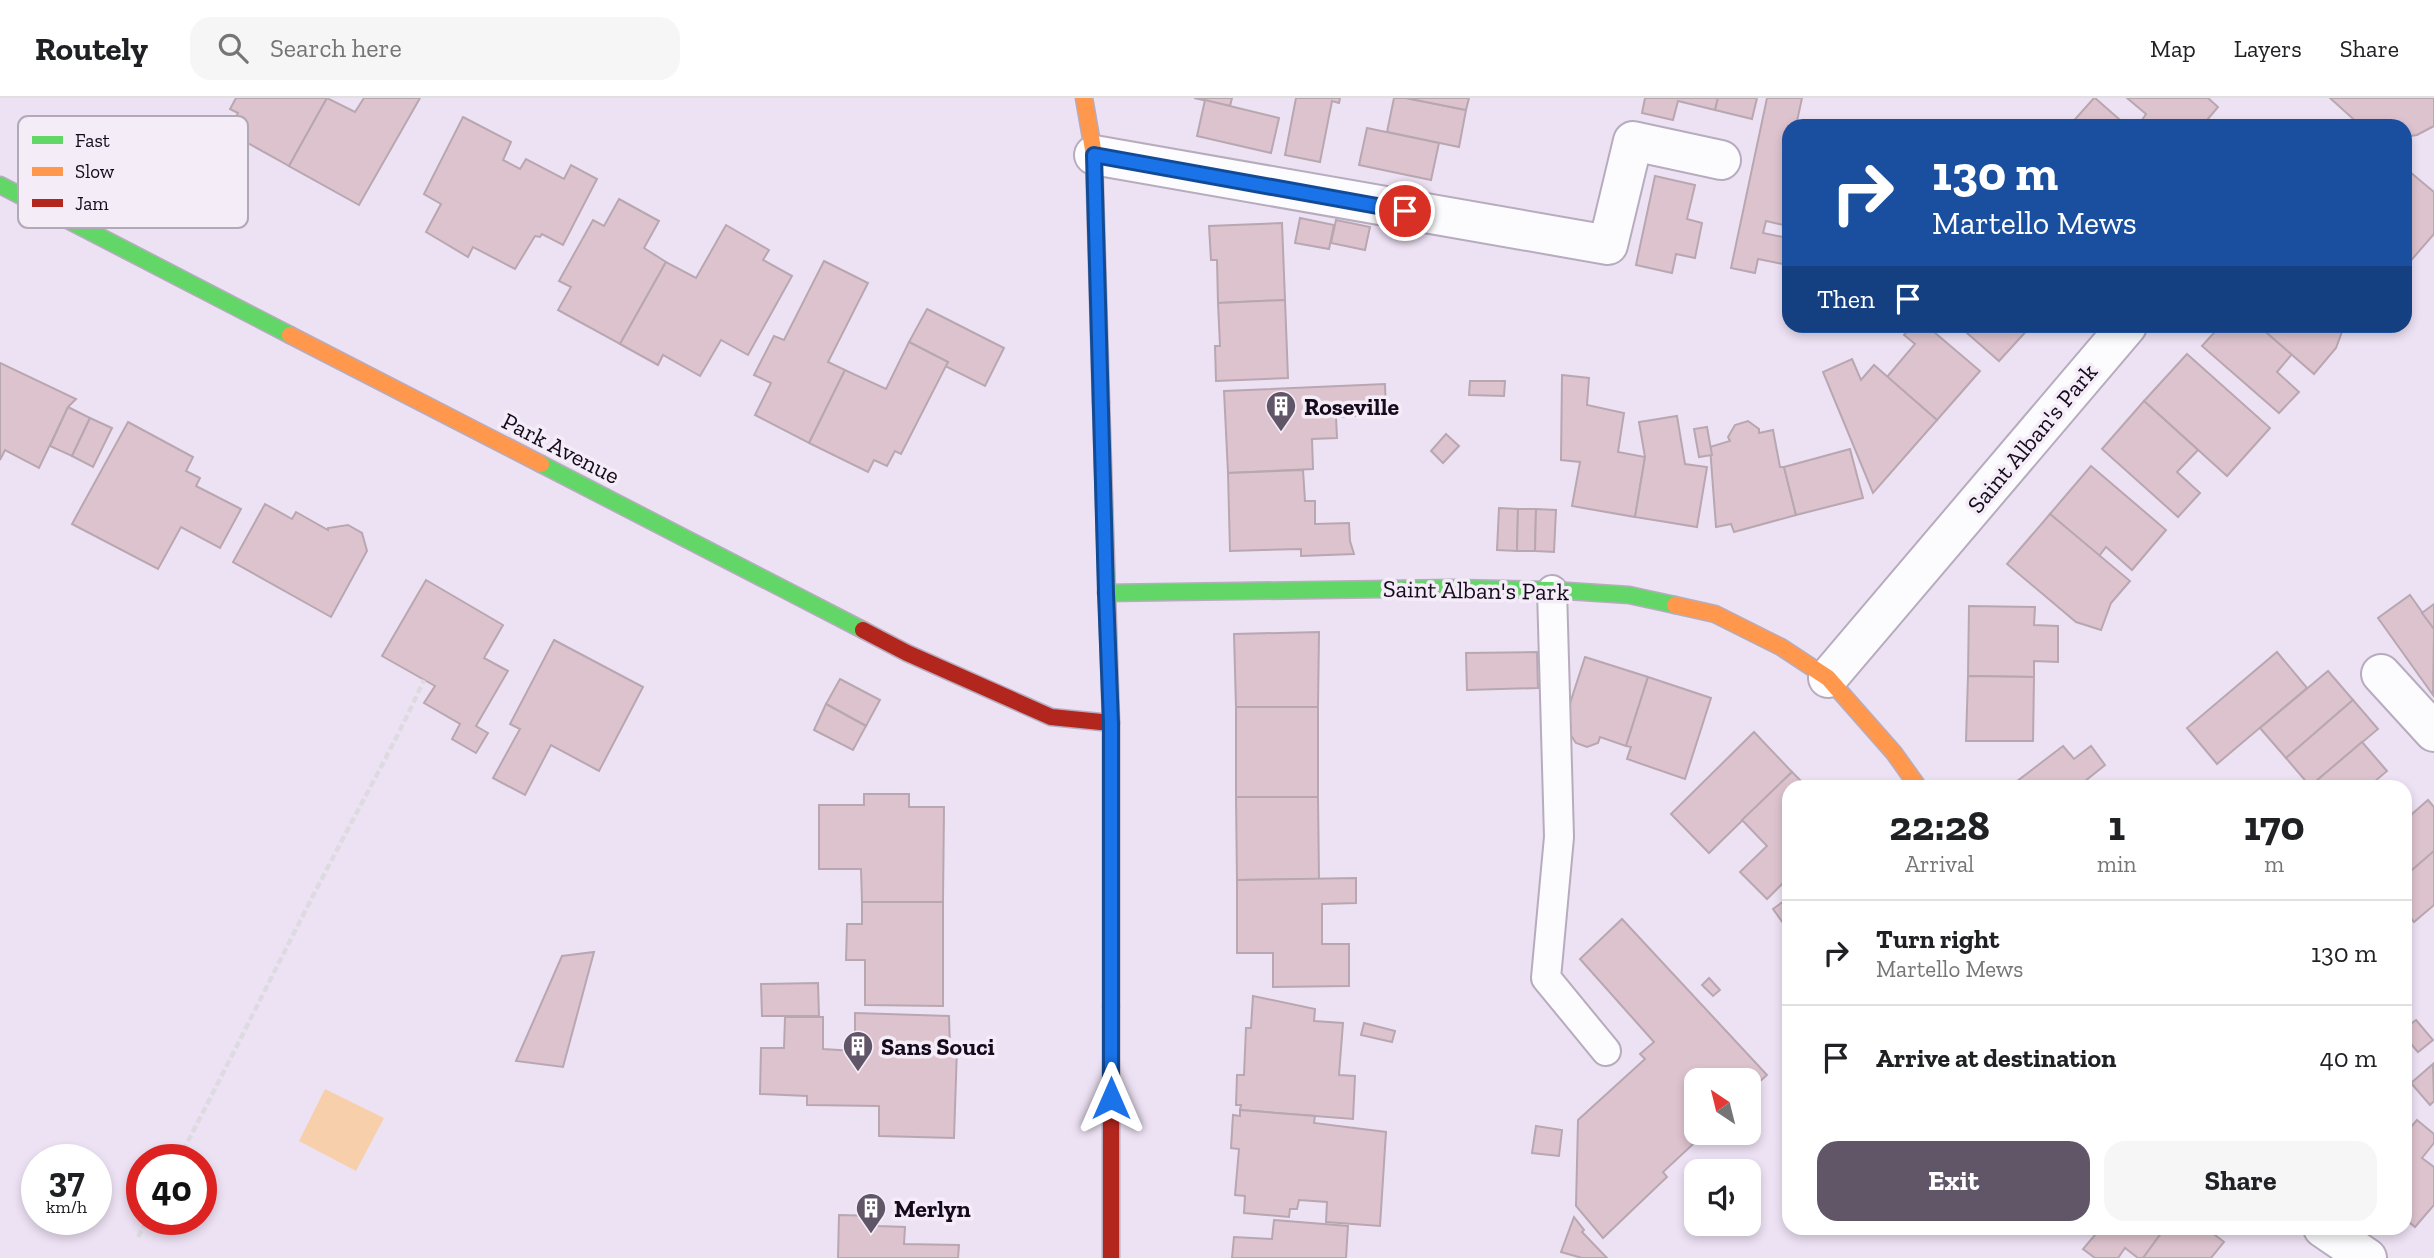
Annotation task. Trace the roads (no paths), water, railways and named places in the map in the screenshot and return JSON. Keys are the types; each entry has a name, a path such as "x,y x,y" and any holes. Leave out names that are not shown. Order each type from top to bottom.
{"street":[{"path":"1084,98 1094,155 1111,723 1111,1258"},
{"path":"1094,155 1608,245 1633,141 1721,160"},
{"name":"Park Avenue","path":"0,185 18,194"},
{"name":"Park Avenue","path":"83,228 907,653 1051,717 1111,723"},
{"name":"Saint Alban's Park","path":"1828,678 2121,333"},
{"name":"Saint Alban's Park","path":"1106,593 1454,588 1552,590 1629,595 1715,614 1781,647 1828,678 1894,753 1913,780"},
{"path":"2381,674 2434,732"},
{"path":"2333,1235 2367,1258"}],"lane":[{"path":"1552,590 1559,836 1546,978 1606,1051"}],"place":[{"name":"Roseville","path":"1281,433"},
{"name":"Sans Souci","path":"858,1073"},
{"name":"Merlyn","path":"871,1235"}]}
